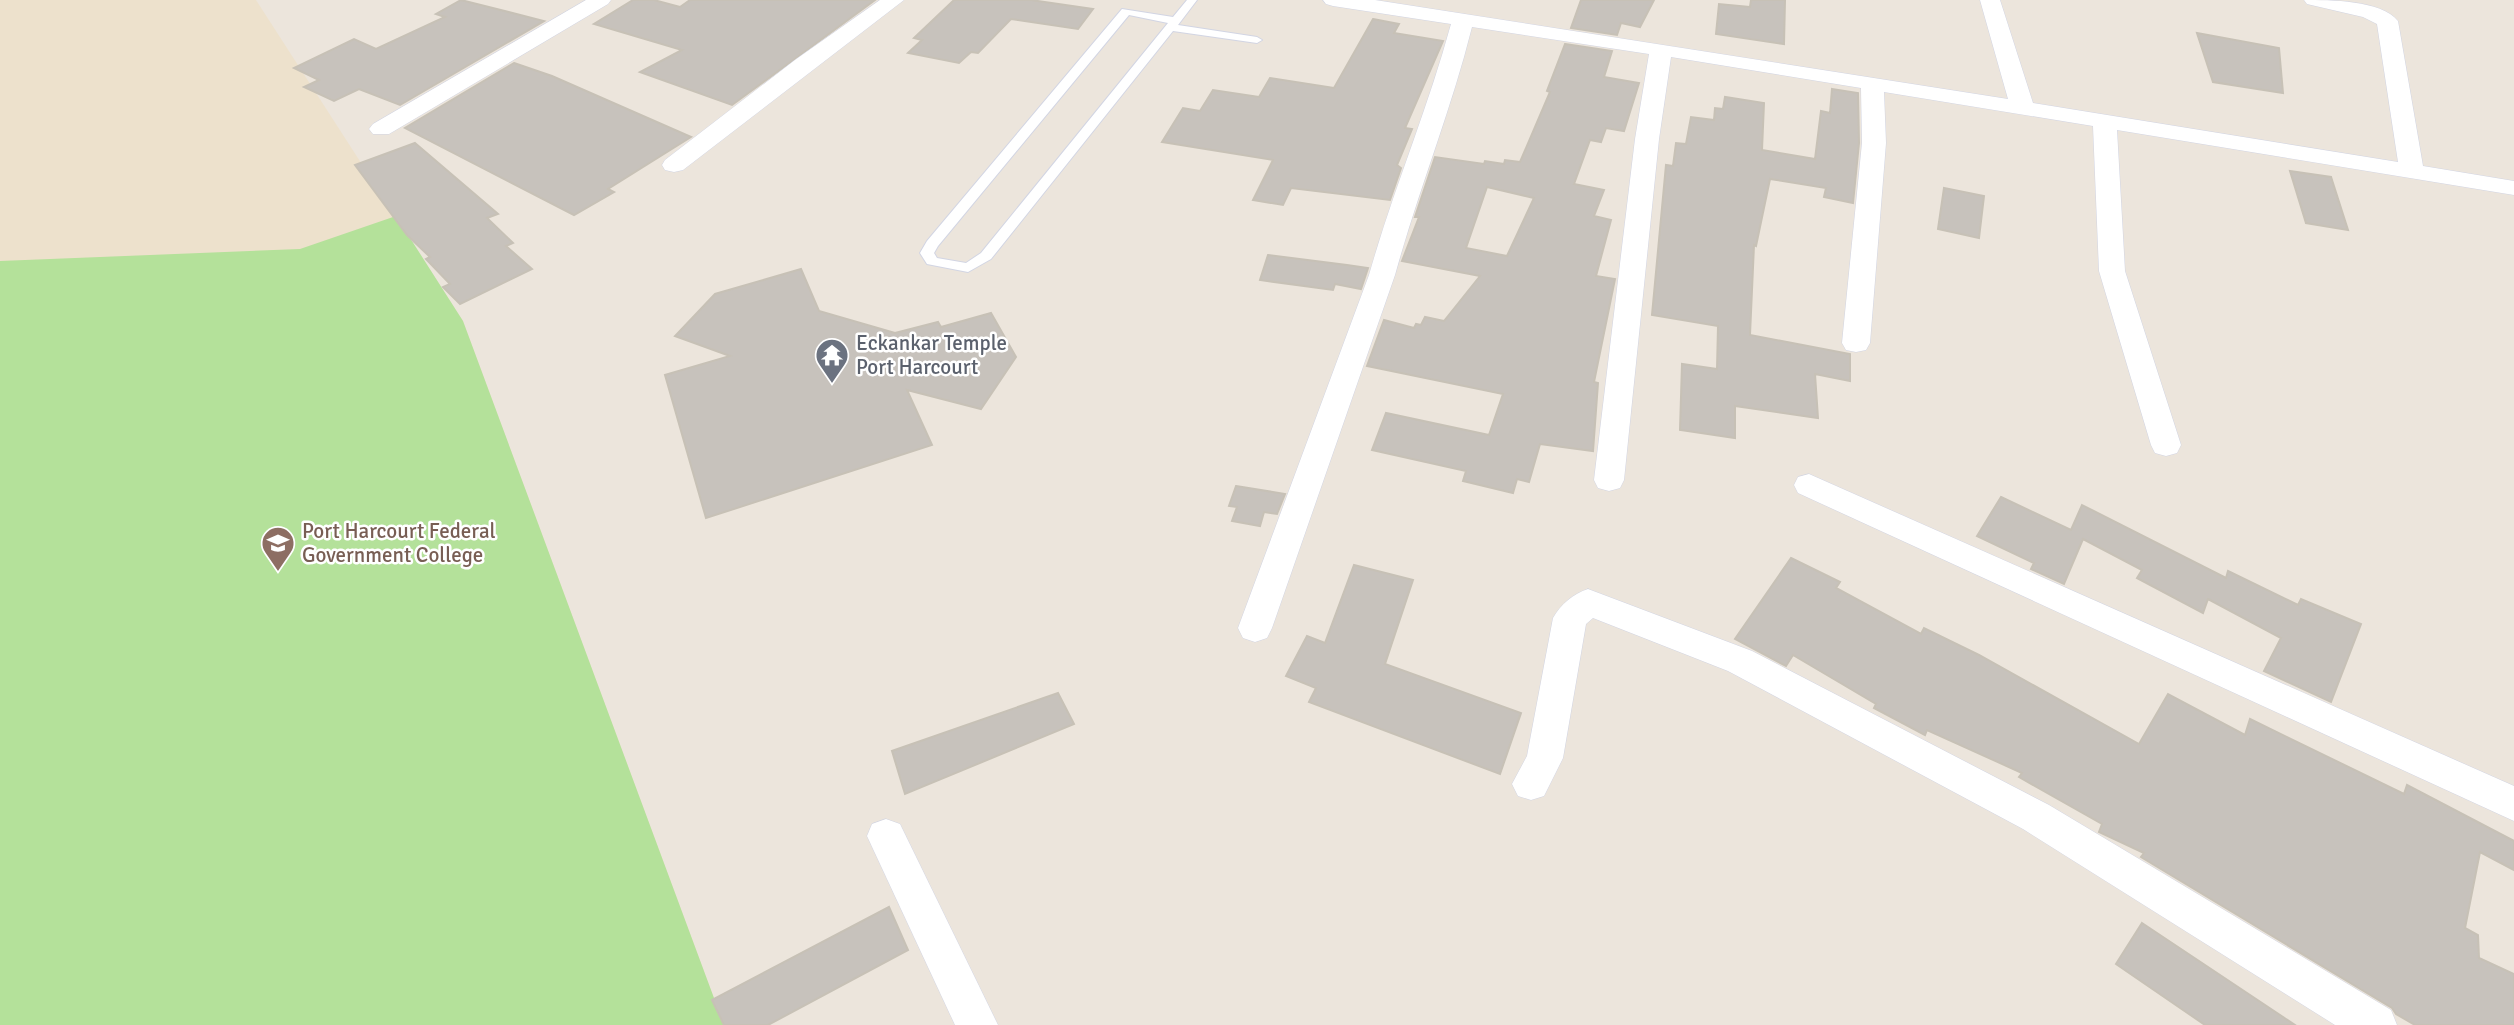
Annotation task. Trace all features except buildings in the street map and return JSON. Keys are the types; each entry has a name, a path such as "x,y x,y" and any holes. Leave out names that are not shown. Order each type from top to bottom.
{"street":[{"path":"382,129 601,0"},
{"path":"674,165 803,65 894,0"},
{"path":"1334,0 1376,3 1463,20 1661,49 2514,188"},
{"path":"1990,0 2023,109"},
{"path":"2314,0 2370,12 2387,21 2412,172"},
{"path":"1255,628 1382,275 1398,217 1445,89 1463,20"},
{"path":"1609,480 1647,139 1661,49"},
{"path":"1856,343 1874,143 1872,85"},
{"path":"2105,122 2112,271 2165,445"},
{"path":"1809,485 2514,804"},
{"path":"1531,784 1545,758 1570,618 1588,601 1740,661 2036,817 2336,1003 2376,1025"},
{"path":"886,836 977,1025"}],"lane":[{"path":"1192,0 1173,24 986,256 968,268 946,266 932,261 927,253 932,244 1126,10 1173,24 1257,40"}],"shaded area":[{"name":"Port Harcourt Federal Government College","path":"0,0 256,0 463,321 724,1025 0,1025"}],"green space":[{"name":"Port Harcourt Federal Government College","path":"396,216 463,321 724,1025 0,1025 0,261 300,249"}],"place":[{"name":"Eckankar Temple Port Harcourt","path":"832,385"},
{"name":"Port Harcourt Federal Government College","path":"278,573"}]}
